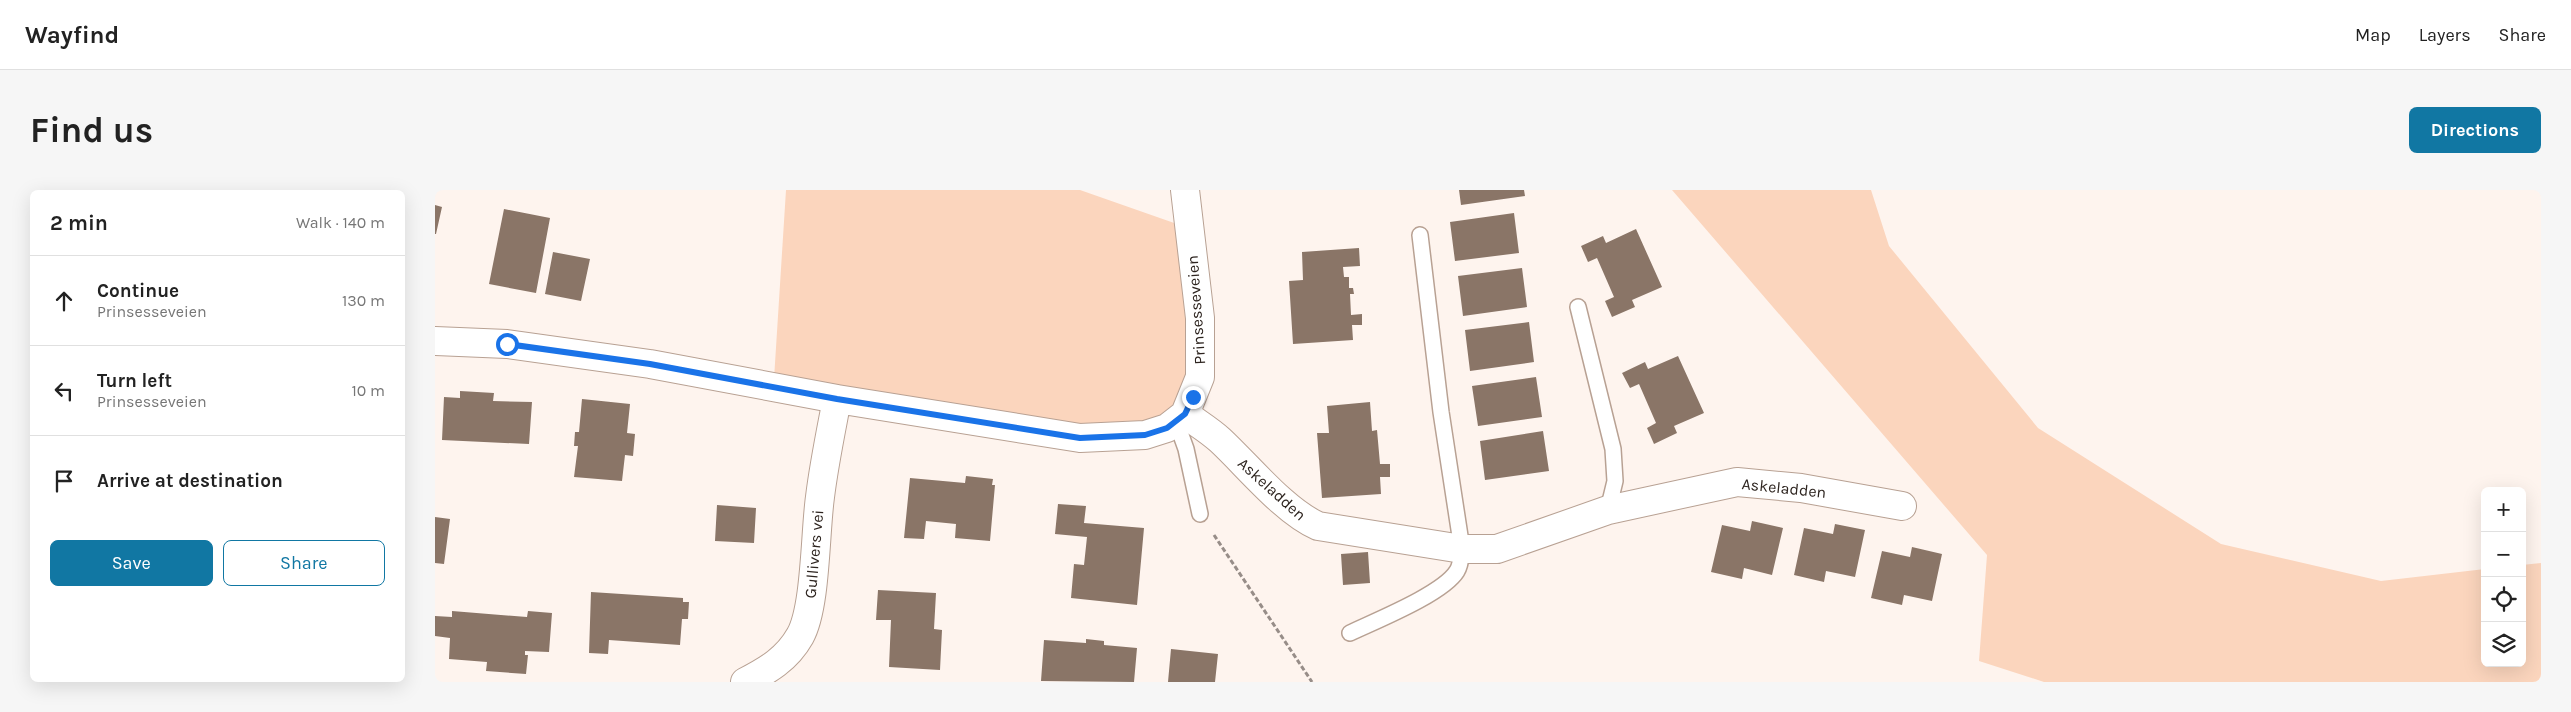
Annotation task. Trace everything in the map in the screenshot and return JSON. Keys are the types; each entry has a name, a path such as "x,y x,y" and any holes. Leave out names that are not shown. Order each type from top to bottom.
{"street":[{"name":"Prinsesseveien","path":"1181,418 1200,377 1202,355 1200,318 1185,190"},
{"path":"435,341 507,344 631,361 837,399 1080,438 1145,435 1167,428 1181,418"},
{"name":"Gullivers vei","path":"745,682 772,669 789,653 801,634 809,608 819,497 837,399"},
{"name":"Askeladden","path":"1181,418 1217,438 1293,511 1308,522 1319,526 1462,549 1497,550 1609,510 1737,482 1801,488 1902,506"}],"lane":[{"path":"1350,632 1426,597 1457,572 1462,549 1441,412 1420,235"},
{"path":"1578,307 1613,449 1615,481 1609,510"},
{"path":"1181,418 1200,514"}],"path":[{"path":"1200,514 1312,682"}],"shaded area":[{"path":"786,190 1080,190 1177,224 1189,316 1190,340 1189,363 1179,404 1164,422 1080,431 774,379"},
{"path":"1672,190 1871,190 1889,246 2038,428 2221,544 2381,581 2481,569 2481,667 2526,667 2526,565 2541,563 2541,682 2044,682 1979,661 1987,555"}],"building":[{"path":"1459,190 1524,190 1525,196 1461,205"},
{"path":"435,205 442,207 436,234 435,234"},
{"path":"504,209 550,218 536,293 489,284"},
{"path":"1514,213 1519,253 1455,261 1450,222"},
{"path":"1636,229 1662,287 1632,300 1635,307 1612,317 1605,301 1614,297 1597,258 1588,262 1581,246 1603,236 1606,243"},
{"path":"1359,248 1360,266 1343,267 1344,277 1349,277 1349,288 1353,288 1354,294 1350,294 1351,315 1362,314 1362,325 1352,325 1353,340 1293,344 1289,281 1303,280 1302,252"},
{"path":"553,252 590,259 581,301 545,294"},
{"path":"1522,268 1527,307 1463,316 1458,276"},
{"path":"1529,322 1534,362 1470,371 1465,330"},
{"path":"1678,356 1704,413 1674,426 1677,433 1654,444 1647,428 1656,423 1639,384 1630,388 1622,373 1645,362 1648,369"},
{"path":"1536,377 1542,417 1478,426 1472,386"},
{"path":"460,391 494,393 493,401 532,402 529,444 442,440 444,397 460,398"},
{"path":"582,399 630,404 627,433 635,434 633,456 625,455 622,481 574,477 578,446 574,446 575,432 579,432"},
{"path":"1370,402 1372,431 1377,430 1380,464 1390,464 1390,477 1380,477 1381,494 1322,498 1317,433 1329,433 1327,406"},
{"path":"1543,431 1549,471 1485,480 1480,441"},
{"path":"966,476 993,479 992,485 995,485 990,541 955,538 956,524 926,521 924,539 904,538 910,478 965,483"},
{"path":"1058,504 1086,506 1084,523 1144,528 1137,605 1071,598 1074,564 1084,565 1087,537 1055,534"},
{"path":"717,505 756,508 754,543 715,541"},
{"path":"435,517 450,519 444,564 435,563"},
{"path":"1752,521 1783,528 1772,575 1744,568 1742,579 1711,572 1722,525 1750,531"},
{"path":"1835,524 1865,530 1855,577 1826,571 1824,582 1794,575 1804,528 1833,534"},
{"path":"1912,547 1942,554 1932,601 1904,595 1902,605 1871,598 1882,551 1910,557"},
{"path":"1368,552 1370,583 1343,585 1341,554"},
{"path":"878,590 936,593 934,629 942,630 940,670 889,667 891,620 876,620"},
{"path":"591,592 683,598 683,602 689,602 688,619 682,619 680,645 609,640 608,654 589,653"},
{"path":"452,611 527,617 528,611 552,613 549,652 525,651 525,655 528,655 526,674 486,671 487,662 449,659 450,638 435,636 435,616 452,617"},
{"path":"1086,639 1104,641 1104,645 1137,648 1134,682 1041,681 1044,640 1086,643"},
{"path":"1171,649 1218,654 1215,682 1168,682"}],"route":[{"path":"507,344 650,364 837,399 1080,438 1145,435 1167,428 1185,414 1193,397"}]}
